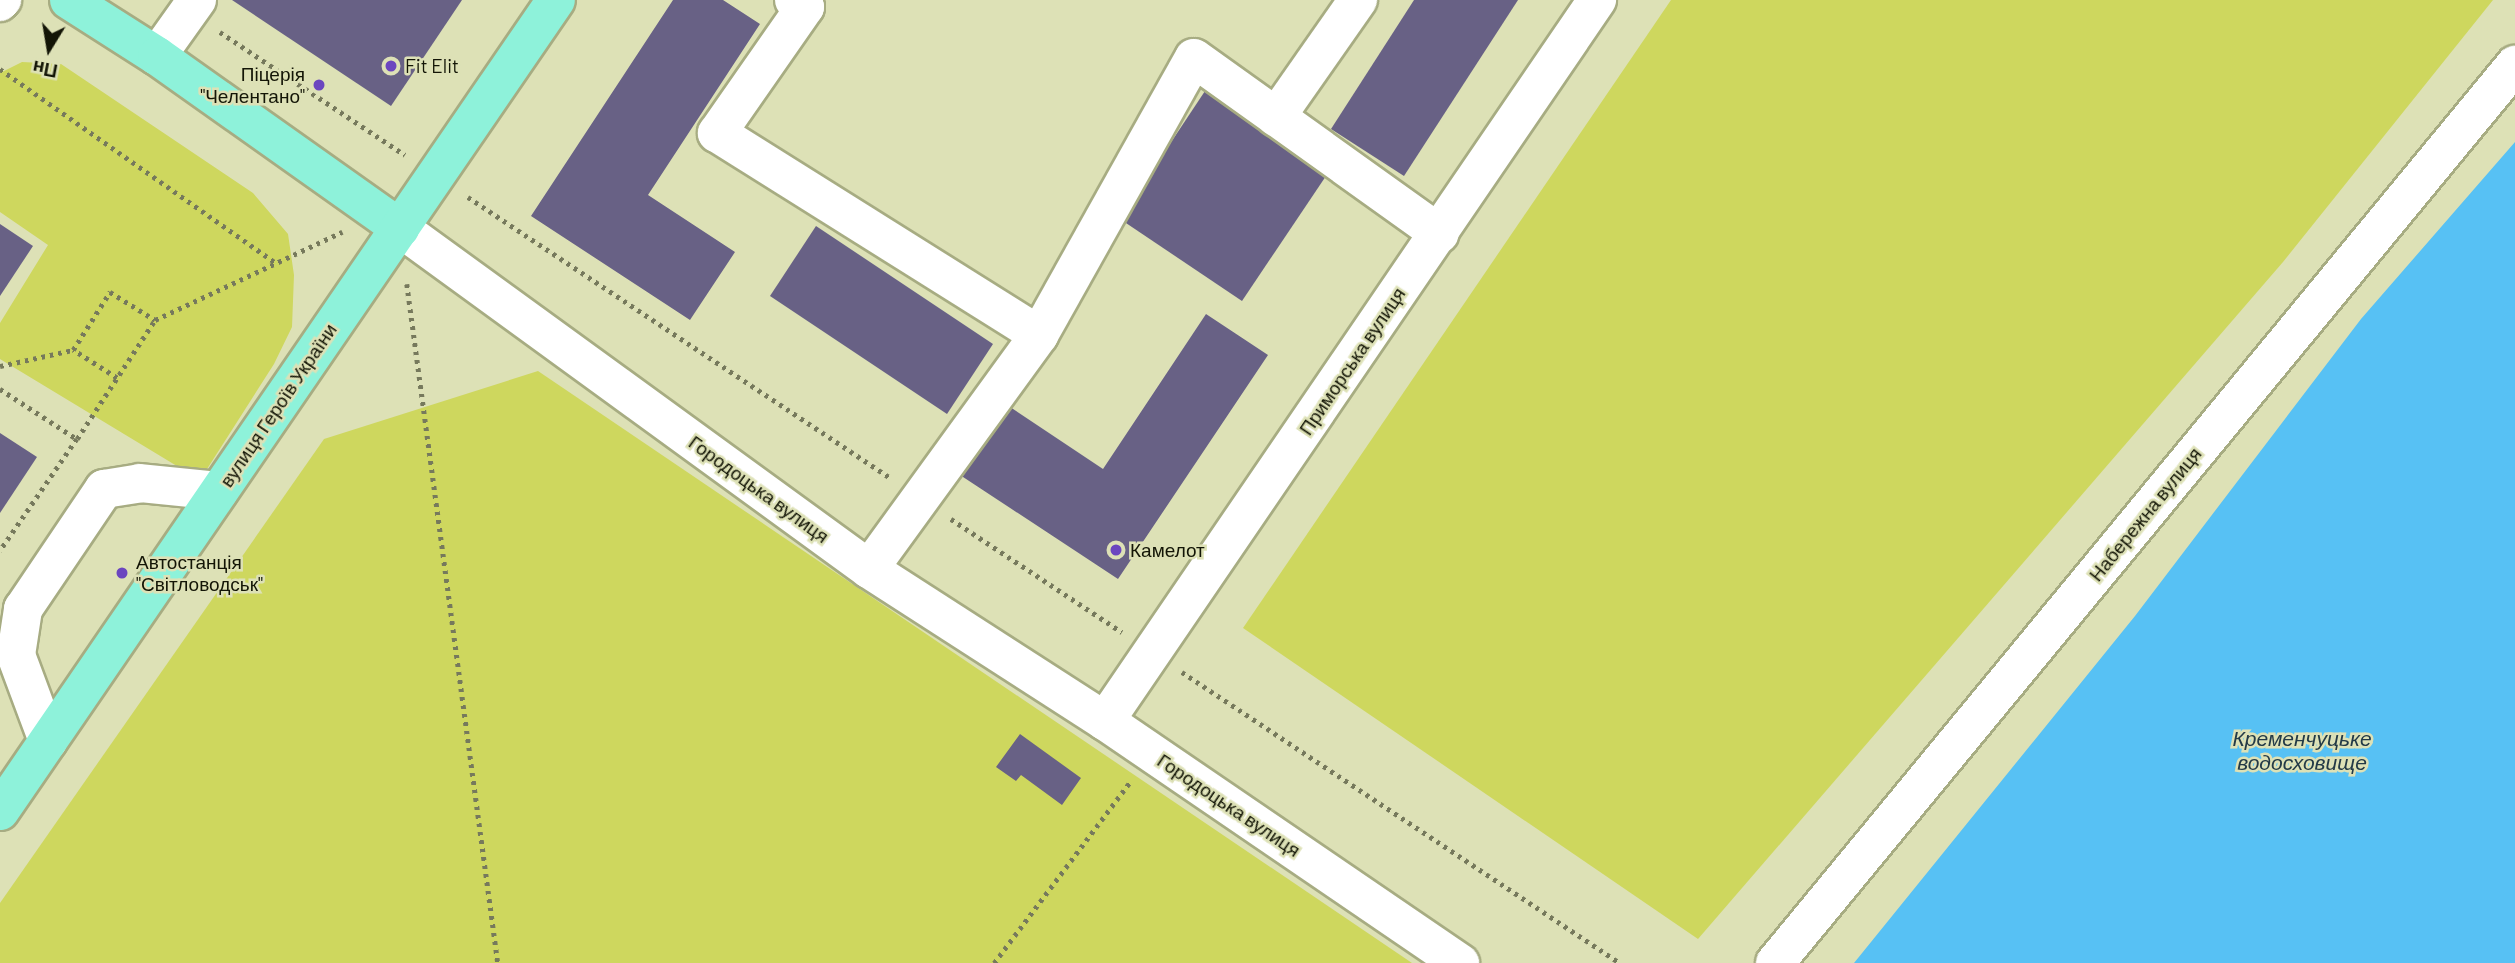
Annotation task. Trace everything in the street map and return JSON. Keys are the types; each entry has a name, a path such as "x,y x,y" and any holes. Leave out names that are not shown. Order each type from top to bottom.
{"main road":[{"name":"Городоцька вулиця","path":"69,0 157,56 390,221"},
{"name":"вулиця Героїв України","path":"0,811 219,491 390,221 556,0"}],"street":[{"path":"157,56 197,0"},
{"path":"1276,117 1357,0"},
{"name":"Приморська вулиця","path":"1105,721 1440,234 1597,0"},
{"path":"803,2 717,134 1039,335"},
{"path":"869,569 1039,335 1194,58 1440,234"},
{"name":"Набережна вулиця","path":"1775,963 2515,65"},
{"name":"Городоцька вулиця","path":"390,221 869,569 1152,752 1460,963"},
{"path":"48,741 16,655 23,609 104,489 140,483 219,491"}],"path":[{"path":"0,69 277,263"},
{"path":"0,551 155,320 277,263 390,221 498,963"},
{"path":"73,350 110,292 155,320"},
{"path":"0,366 73,350 117,378"},
{"path":"0,388 77,439"},
{"path":"994,963 1152,752"}],"green space":[{"path":"1671,0 2493,0 2283,262 1698,939 1243,628"},
{"path":"22,62 61,64 253,193 288,234 294,275 292,327 274,364 200,480 0,359 0,323 48,245 0,212 0,73"},
{"path":"538,371 1412,963 0,963 0,903 324,439"}],"water":[{"name":"Кременчуцьке водосховище","path":"2515,142 2515,963 1854,963 2135,616 2361,319"}],"building":[{"path":"232,0 462,0 391,106"},
{"path":"673,0 723,0 760,24 648,195 735,252 690,320 531,216"},
{"path":"1414,0 1518,0 1404,176 1331,129"},
{"path":"1205,91 1328,173 1242,301 1120,219"},
{"path":"0,224 33,246 0,296"},
{"path":"816,226 993,344 947,414 770,296"},
{"path":"1206,314 1268,355 1118,579 960,475 1007,405 1103,469"},
{"path":"0,433 37,457 0,513"},
{"path":"1020,734 1081,778 1062,805 1021,775 1016,781 996,767"}],"place":[{"name":"Fit Elit","path":"391,66"},
{"name":"Піцерія \"Челентано\"","path":"319,85"},
{"name":"Камелот","path":"1116,550"},
{"name":"Автостанція \"Світловодськ\"","path":"122,573"}]}
